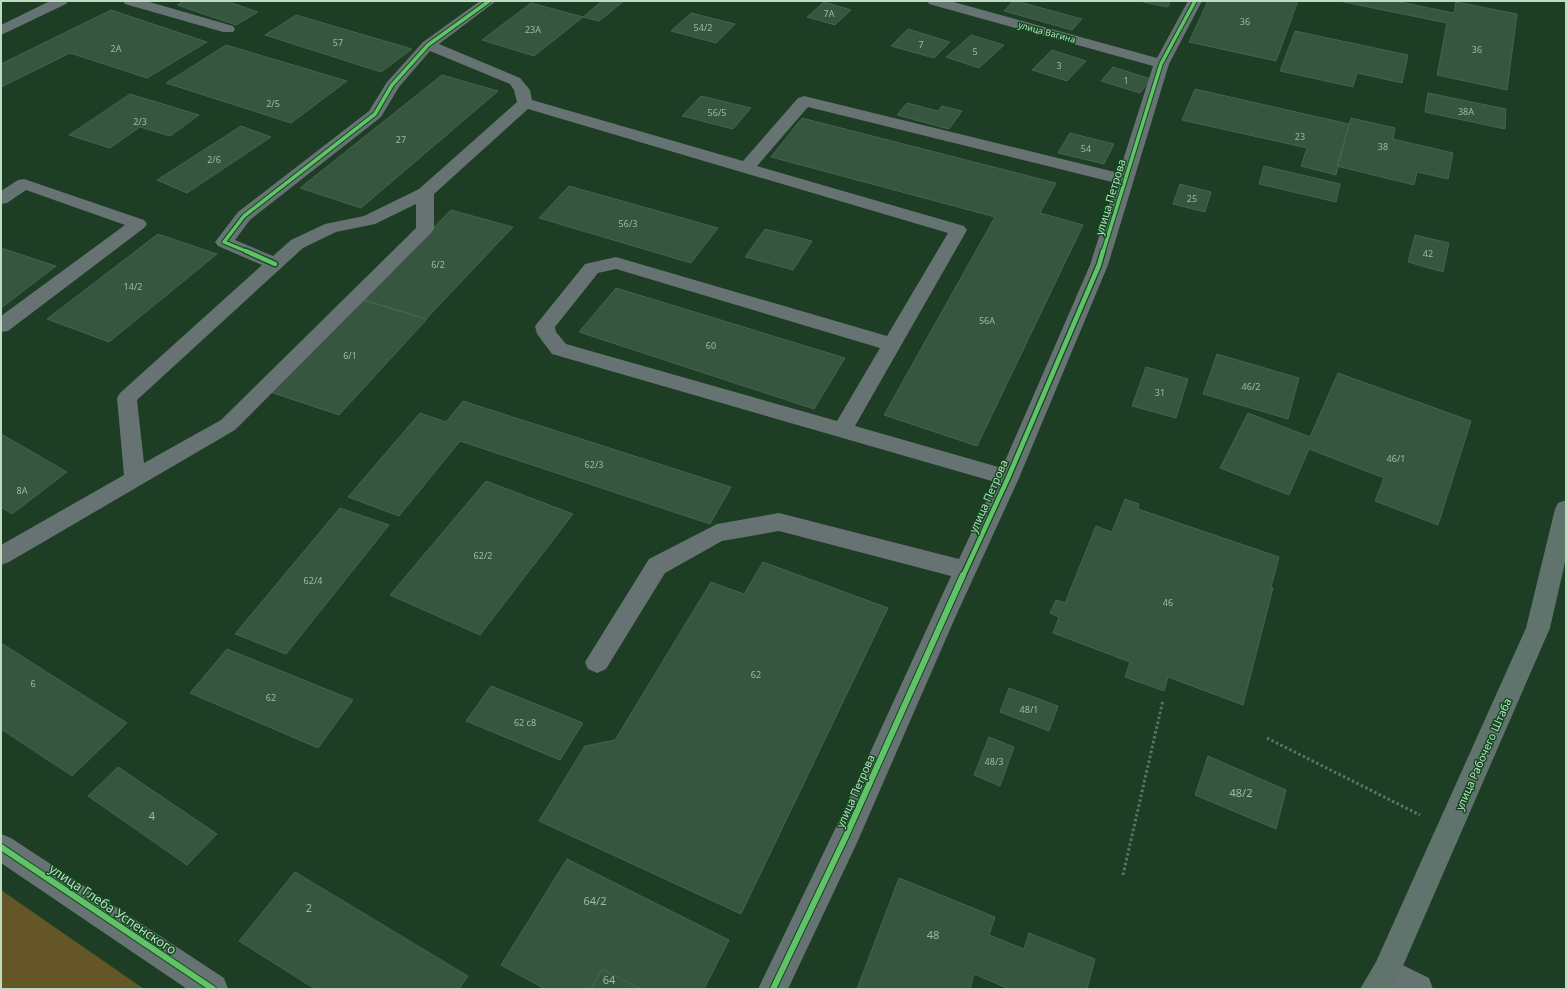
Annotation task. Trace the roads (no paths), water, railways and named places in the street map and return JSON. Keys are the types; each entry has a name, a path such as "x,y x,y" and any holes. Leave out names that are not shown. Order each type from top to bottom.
{"main road":[{"name":"улица Рабочего Штаба","path":"1380,980 1538,628 1566,509"}],"street":[{"path":"3,29 61,1"},
{"path":"130,1 228,29"},
{"path":"275,264 224,242 244,216 375,114 392,85 428,45 489,1"},
{"name":"улица Вагина","path":"934,1 1161,64"},
{"name":"улица Петрова","path":"773,989 846,836 965,570 1008,478 1099,265 1161,64 1195,1"},
{"path":"428,45 516,81 522,90 525,103"},
{"path":"746,168 804,101 1125,180"},
{"path":"525,103 958,230 842,430"},
{"path":"135,478 127,398 297,244 331,228 368,220 425,193 525,103"},
{"path":"1,200 24,184 138,224 1,326"},
{"path":"1,556 228,425 424,228 425,193"},
{"path":"891,344 616,263 592,268 546,326 547,334 559,348 1008,478"},
{"path":"597,662 656,566 717,533 779,522 965,570"},
{"name":"улица Глеба Успенского","path":"1,847 213,989"},
{"path":"1380,980 1418,989"}]}
